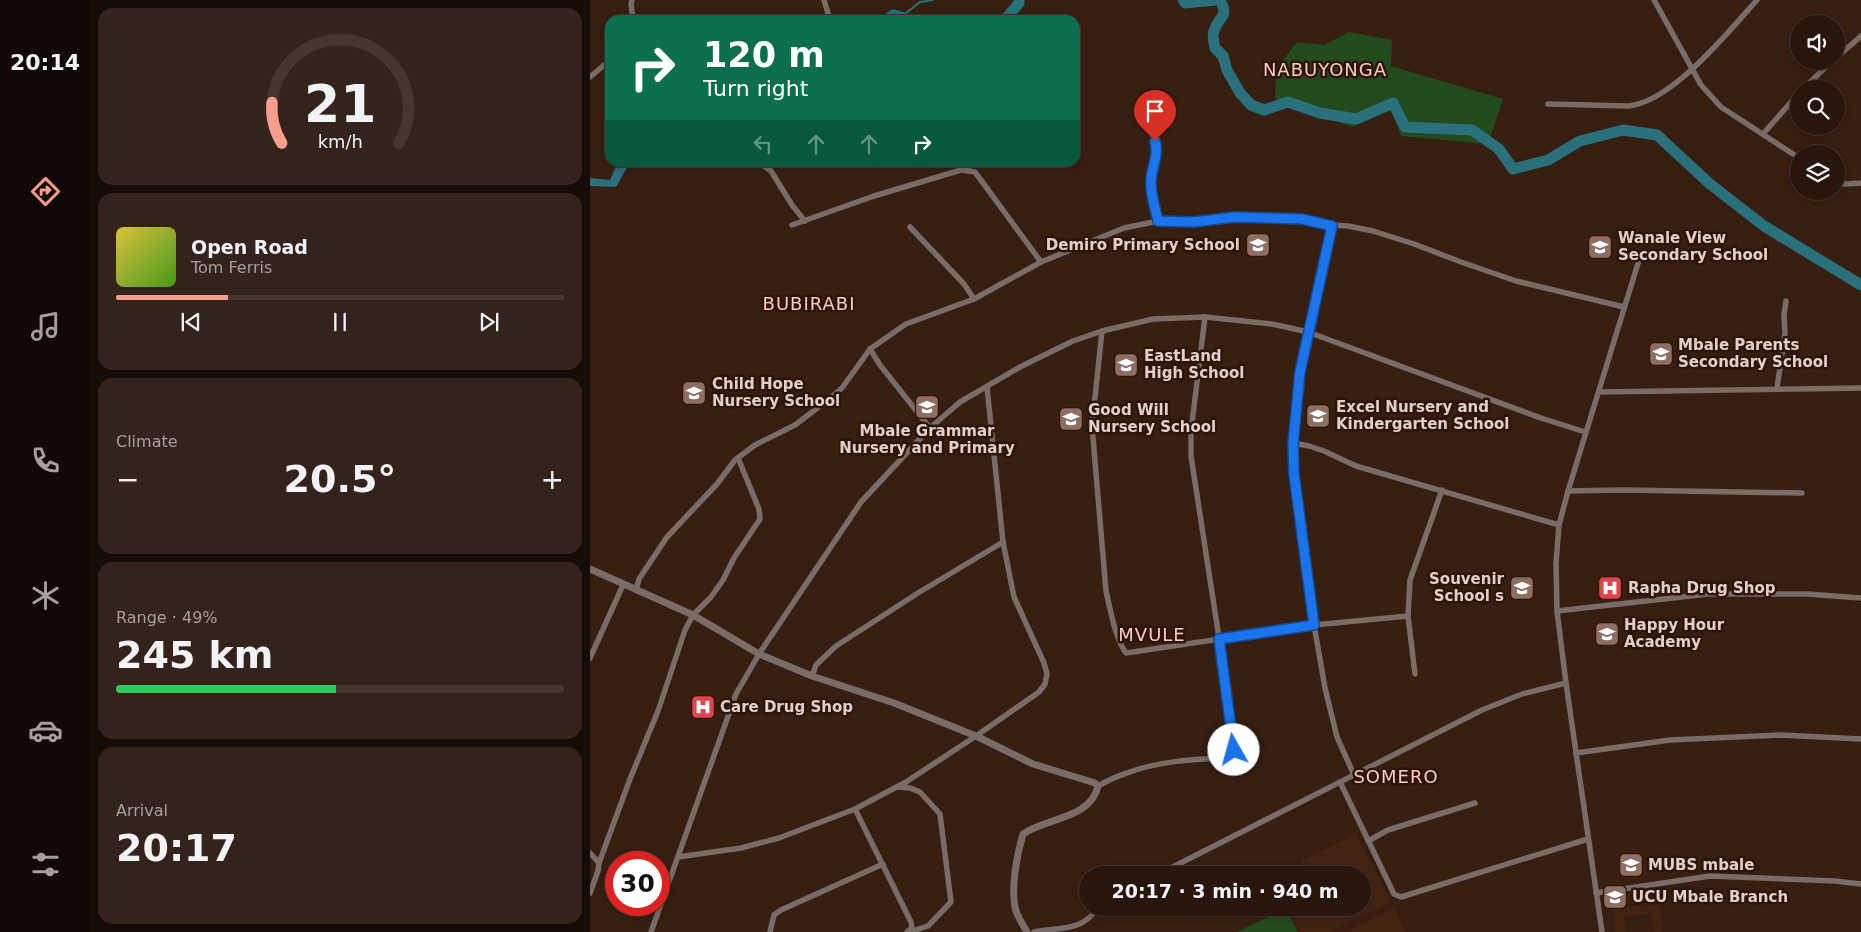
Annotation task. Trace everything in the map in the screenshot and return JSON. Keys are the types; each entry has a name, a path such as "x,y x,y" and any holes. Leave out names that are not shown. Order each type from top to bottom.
{"street":[{"path":"632,0 632,15"},
{"path":"824,0 828,15"},
{"path":"1654,0 1678,40 1701,85 1721,106 1790,152"},
{"path":"1548,104 1637,105 1651,99 1692,70 1757,0"},
{"path":"1845,50 1861,36"},
{"path":"590,78 605,64"},
{"path":"1812,80 1823,70"},
{"path":"1763,134 1790,103"},
{"path":"1149,125 1158,149 1151,181 1158,221"},
{"path":"766,167 771,171 804,222"},
{"path":"792,226 874,196 969,167"},
{"path":"961,170 975,172 1041,262"},
{"path":"1845,184 1861,183"},
{"path":"636,590 639,579 667,537 717,484 738,458 765,439 795,425 828,400 842,388 870,349 906,324 974,299 1041,262 1124,228 1158,221 1193,222 1235,217 1302,219 1332,226 1373,231 1516,281 1624,307"},
{"path":"1332,226 1300,372 1293,444 1294,474 1314,625 1325,688 1337,737 1354,775"},
{"path":"910,227 964,284 974,299"},
{"path":"1602,932 1557,611 1556,563 1559,525 1568,491 1639,260"},
{"path":"1777,388 1785,333 1784,315 1786,301"},
{"path":"1027,932 1018,918 1014,886 1023,834 1031,828 1074,813 1089,802 1096,793 1098,786 1126,773 1146,767 1195,759 1228,758 1234,750 1191,456 1192,431 1205,317"},
{"path":"651,932 736,694 759,654 861,502 930,428 960,402 1020,368 1073,341 1102,331 1153,319 1205,317 1272,324 1308,332 1541,418 1585,432"},
{"path":"1102,331 1092,426 1106,590 1111,616 1122,647 1126,652 1314,625 1408,616"},
{"path":"870,349 880,365 930,428"},
{"path":"678,857 741,848 779,838 855,809 897,787 976,736 1039,692 1047,674 1044,662 1021,616 1014,597 1003,542 987,387"},
{"path":"1599,392 1861,388"},
{"path":"1293,444 1309,446 1356,466 1559,525"},
{"path":"590,893 630,779 658,711 685,630 693,615 711,597 723,580 734,558 760,519 759,508 738,458"},
{"path":"1415,674 1408,616 1410,580 1442,490"},
{"path":"1568,491 1802,493"},
{"path":"812,676 816,665 836,646 918,593 1003,542"},
{"path":"590,569 693,615 759,654 812,676 894,703 976,736 1033,764 1095,783 1098,786"},
{"path":"590,658 623,585"},
{"path":"1557,611 1708,594 1807,594 1861,598"},
{"path":"1174,866 1482,710 1522,694 1566,683"},
{"path":"1576,753 1670,740 1782,735 1861,739"},
{"path":"1340,782 1394,894 1401,897 1588,839"},
{"path":"897,787 910,788 920,792 940,814 951,902 928,926 908,932"},
{"path":"1368,841 1388,830 1475,803"},
{"path":"855,809 911,922 912,928 908,932"},
{"path":"590,853 599,863"},
{"path":"770,932 774,916 781,910 883,864"},
{"path":"1596,893 1710,876 1835,881 1861,884"},
{"path":"1034,932 1072,927 1087,920 1091,916"}],"shaded area":[{"path":"1356,834 1391,902 1371,912 1371,866 1303,866 1301,861"},
{"path":"1660,904 1663,932 1654,932 1651,913 1624,916 1626,932 1615,932 1613,908"},
{"path":"1394,908 1406,932 1346,932"},
{"path":"1291,916 1362,916 1329,932 1300,932"}],"green space":[{"path":"1349,32 1392,40 1391,66 1503,99 1488,144 1401,136 1391,110 1352,127 1275,99 1276,69 1297,42 1324,45"},
{"path":"1270,916 1290,916 1298,932 1237,932"}],"water":[{"path":"616,167 627,167 616,187 590,186 590,178 610,180"}],"waterway":[{"path":"904,15 920,2 933,0"},
{"path":"1009,15 1019,3 1019,0"},
{"path":"1183,0 1185,3 1215,0"},
{"path":"1220,0 1224,14 1213,33 1215,48 1223,56 1227,70 1240,93 1251,105 1264,110 1288,102 1320,113 1356,119 1393,103 1405,127 1472,130 1499,149 1513,169 1548,160 1580,141 1623,130 1657,135 1710,184 1764,226 1861,285"}],"place":[{"name":"Demiro Primary School","path":"1258,245"},
{"name":"Wanale View Secondary School","path":"1600,247"},
{"name":"Mbale Parents Secondary School","path":"1661,354"},
{"name":"EastLand High School","path":"1126,365"},
{"name":"Child Hope Nursery School","path":"694,393"},
{"name":"Mbale Grammar Nursery and Primary","path":"927,407"},
{"name":"Excel Nursery and Kindergarten School","path":"1318,416"},
{"name":"Good Will Nursery School","path":"1071,419"},
{"name":"Souvenir School s","path":"1522,588"},
{"name":"Rapha Drug Shop","path":"1610,588"},
{"name":"Happy Hour Academy","path":"1607,634"},
{"name":"Care Drug Shop","path":"703,707"},
{"name":"MUBS mbale","path":"1631,865"},
{"name":"UCU Mbale Branch","path":"1615,897"}],"district":[{"name":"NABUYONGA","path":"1325,69"},
{"name":"BUBIRABI","path":"809,303"},
{"name":"MVULE","path":"1152,634"},
{"name":"SOMERO","path":"1396,776"}],"route":[{"path":"1155,141 1158,149 1151,181 1158,221 1193,222 1235,217 1302,219 1332,226 1300,372 1293,444 1294,474 1314,625 1219,639 1234,750"}]}
